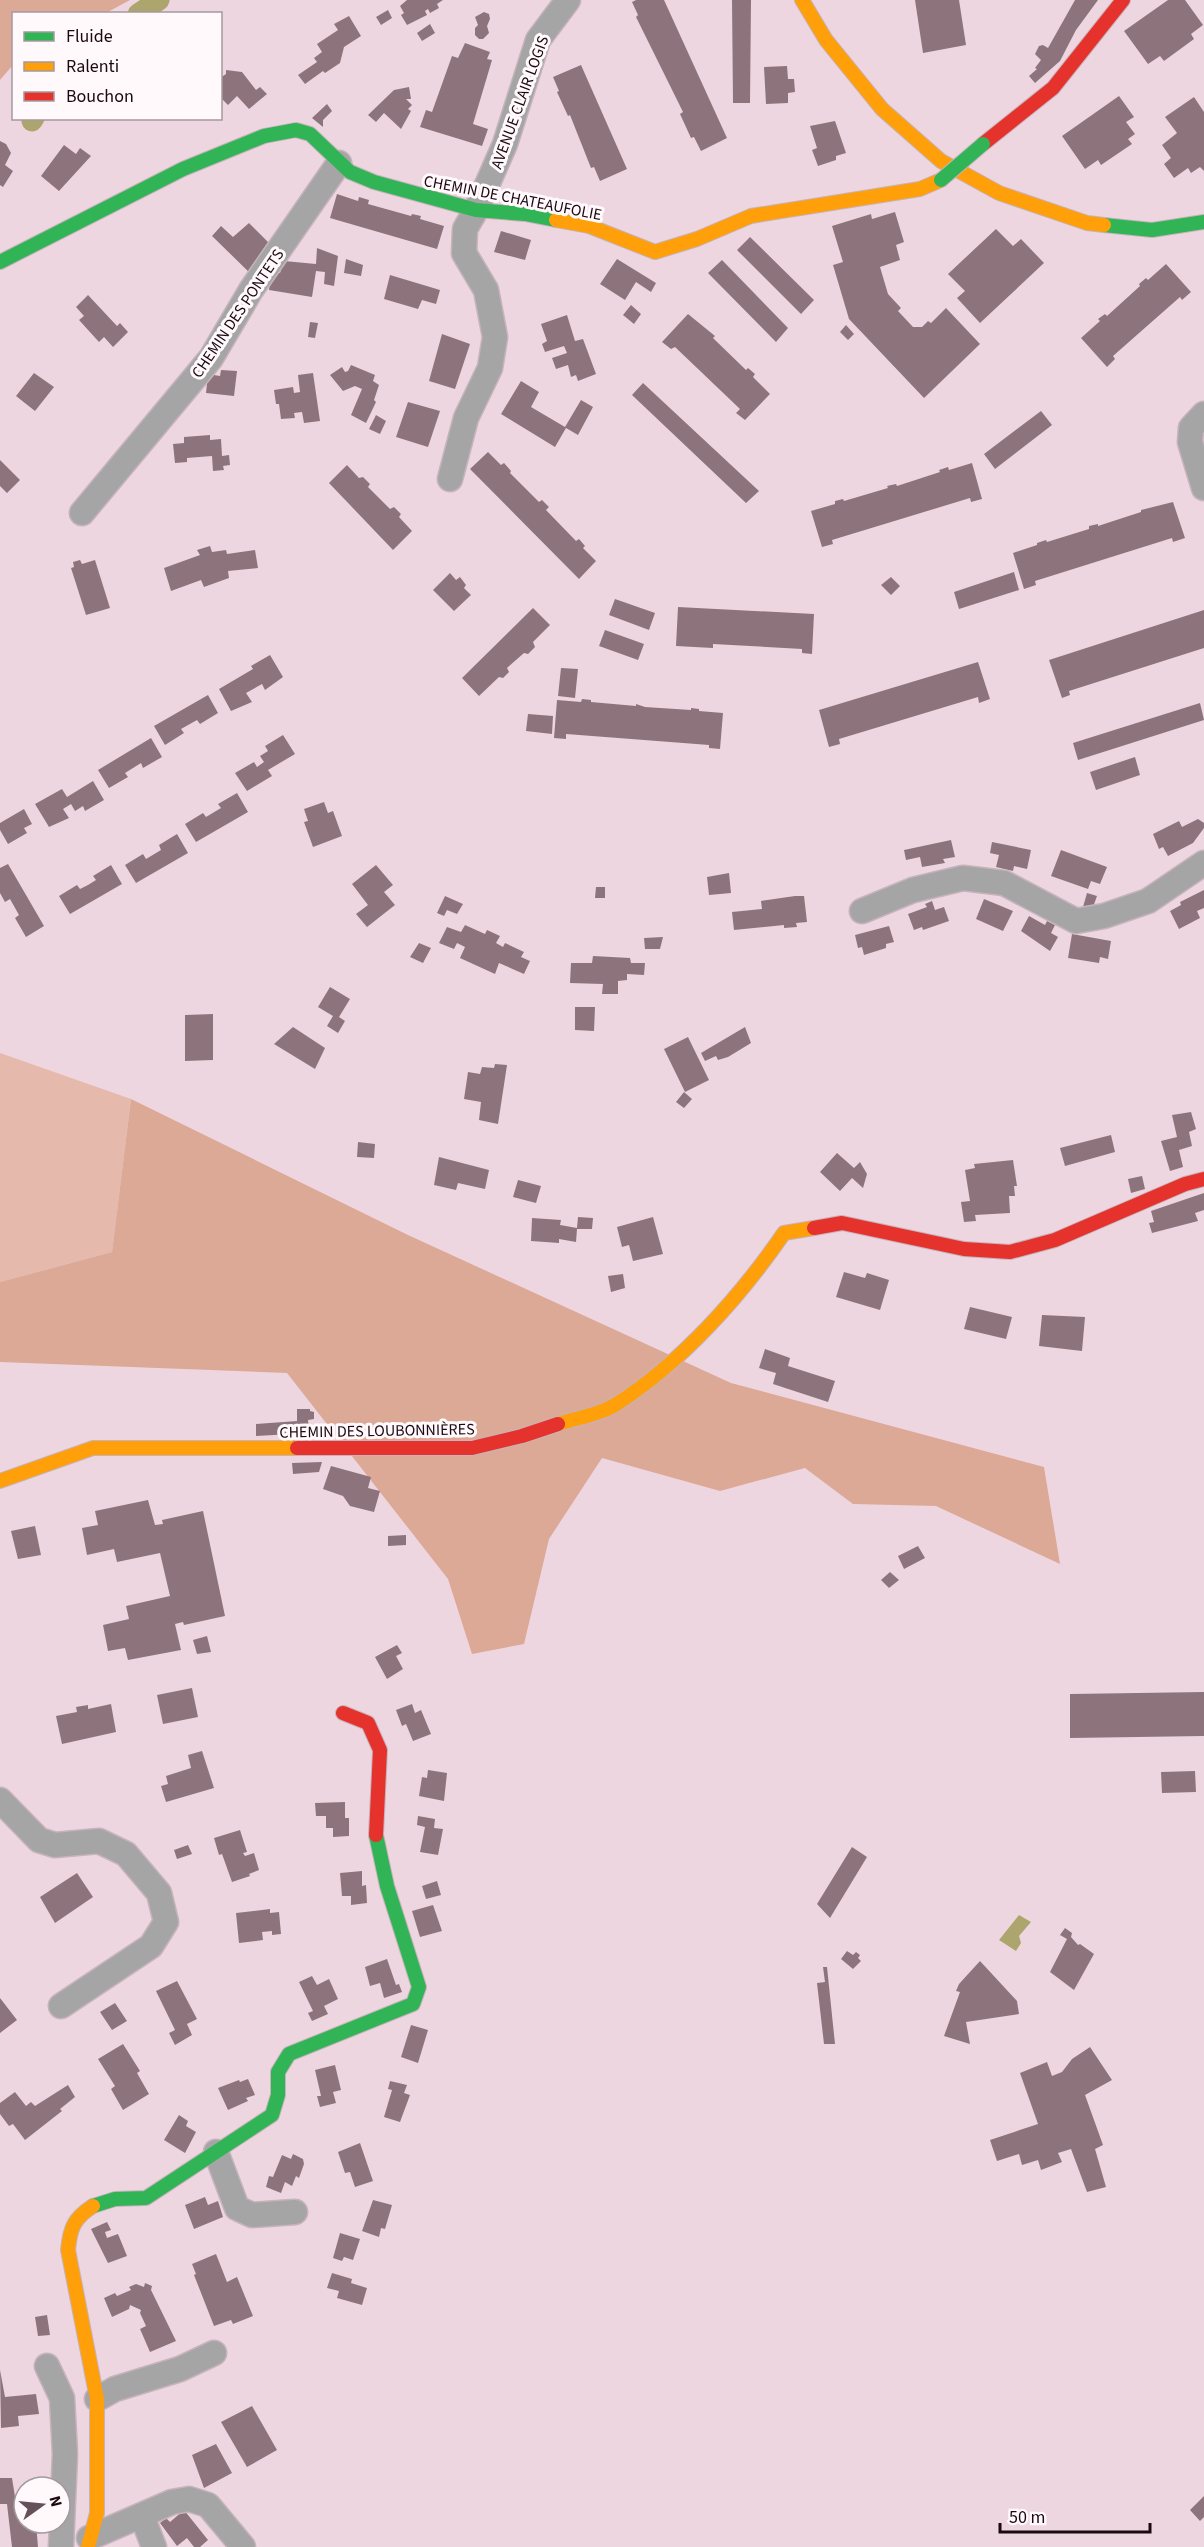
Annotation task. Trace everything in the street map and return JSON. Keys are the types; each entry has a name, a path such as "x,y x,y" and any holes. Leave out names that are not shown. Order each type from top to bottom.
{"street":[{"name":"AVENUE CLAIR LOGIS","path":"450,479 466,418 489,368 495,337 486,290 464,253 465,229 476,210 505,144 538,40 568,0"},
{"path":"802,0 826,40 882,109 941,161 999,194 1087,223 1152,230 1204,222"},
{"name":"CHEMIN DE CHATEAUFOLIE","path":"0,262 183,169 264,136 296,130 310,134 350,172 374,182 476,210 525,214 590,226 655,252 697,239 751,216 920,189 940,180 1053,88 1123,0"},
{"name":"CHEMIN DES PONTETS","path":"82,513 211,358 251,290 339,163"},
{"path":"1204,414 1191,428 1190,442 1204,488"},
{"path":"862,911 913,890 963,878 1004,883 1076,921 1104,916 1148,901 1204,863"},
{"name":"CHEMIN DES LOUBONNIÈRES","path":"0,1481 93,1448 472,1448 522,1436 613,1406 690,1347 769,1255 784,1233 842,1223 964,1249 1010,1252 1055,1240 1185,1184 1204,1179"},
{"path":"88,2543 97,2513 97,2398 68,2250 71,2226 90,2206 129,2194 146,2198 272,2115 278,2095 278,2072 289,2054 413,2004 419,1987 387,1886 376,1841 380,1750 368,1723 343,1713"},
{"path":"0,1800 39,1840 55,1845 99,1841 126,1854 159,1893 166,1922 151,1946 61,2006"},
{"path":"216,2152 237,2208 252,2215 295,2212"},
{"path":"97,2398 115,2389 180,2369 214,2353"},
{"path":"47,2366 62,2398 65,2454 61,2547"},
{"path":"88,2543 172,2502 189,2499 208,2505 243,2547"},
{"path":"142,2516 154,2547"}],"shaded area":[{"path":"0,0 130,0 108,12 12,12 12,66 0,80"},
{"path":"0,1053 131,1099 112,1252 0,1282"},
{"path":"131,1099 408,1235 731,1383 1044,1467 1060,1564 936,1506 853,1504 805,1468 720,1491 602,1458 549,1539 524,1644 472,1654 448,1579 287,1373 0,1362 0,1282 112,1252"},
{"path":"1019,1915 1031,1922 1019,1936 1021,1943 1016,1951 999,1940"}],"building":[{"path":"407,0 443,0 437,4 439,8 430,13 428,9 425,11 427,15 407,25 401,15 404,13 400,6"},
{"path":"664,0 727,138 701,151 694,137 691,138 680,114 683,112 636,17 638,15 632,2"},
{"path":"732,0 751,0 750,103 733,103"},
{"path":"915,0 959,0 966,45 923,53"},
{"path":"1075,0 1098,0 1076,30 1060,61 1035,83 1029,76 1037,69 1035,68 1041,60 1035,54 1039,46 1043,45 1048,48"},
{"path":"1168,0 1185,0 1203,25 1191,34 1194,39 1164,61 1160,56 1148,64 1124,31"},
{"path":"388,10 392,18 381,25 376,17"},
{"path":"484,12 489,14 490,19 487,26 489,33 483,39 479,39 475,35 475,28 478,25 475,17"},
{"path":"349,16 361,36 344,47 340,63 325,73 323,71 305,84 298,75 317,62 314,58 322,52 317,44 338,30 334,24"},
{"path":"430,24 435,33 422,41 417,33"},
{"path":"465,43 490,52 487,59 492,60 473,124 488,129 482,146 420,127 426,110 432,112 452,56 458,58"},
{"path":"581,65 627,169 600,181 594,167 591,168 570,115 568,116 557,92 559,91 553,77"},
{"path":"787,66 788,79 794,79 795,92 788,93 788,103 766,104 764,67"},
{"path":"226,70 242,72 256,90 260,87 267,94 249,109 237,96 228,105 222,99 222,77 226,74"},
{"path":"409,87 411,99 406,99 412,105 408,109 411,111 401,129 384,113 376,122 368,115 394,90"},
{"path":"1119,96 1134,117 1126,122 1135,134 1128,139 1132,144 1101,165 1098,160 1085,169 1062,136"},
{"path":"1194,97 1204,112 1204,171 1200,167 1191,173 1188,168 1174,178 1164,164 1171,158 1162,145 1177,133 1165,117"},
{"path":"327,104 332,111 323,120 323,127 312,118"},
{"path":"835,121 846,153 836,156 836,160 818,166 812,150 817,148 810,126"},
{"path":"0,141 6,144 11,153 5,165 13,171 3,187 0,185"},
{"path":"64,145 76,154 80,148 91,156 59,191 41,176"},
{"path":"337,194 358,201 359,197 369,200 368,204 411,216 412,214 421,216 420,219 444,226 437,249 330,218"},
{"path":"895,212 904,242 896,245 900,260 880,267 888,294 901,308 898,311 913,327 922,327 928,321 931,323 946,308 980,344 924,398 849,319 833,265 843,262 832,226 871,214 872,219"},
{"path":"249,223 273,247 254,277 212,236 221,226 233,237"},
{"path":"996,229 1013,246 1021,239 1044,263 980,323 957,298 965,291 948,274"},
{"path":"501,231 531,240 525,260 494,252"},
{"path":"750,237 814,300 801,314 737,250"},
{"path":"317,248 338,256 334,286 324,284 325,272 316,271 312,297 269,290 271,272 280,273 284,261 316,264"},
{"path":"346,259 363,265 361,276 344,273"},
{"path":"617,259 656,283 651,292 636,282 625,300 600,284"},
{"path":"722,260 788,328 776,342 708,273"},
{"path":"1166,264 1191,292 1182,300 1180,297 1113,356 1115,359 1107,367 1081,338 1100,321 1098,319 1105,314 1107,316 1140,286 1139,284 1146,278 1148,280"},
{"path":"390,275 440,290 436,304 422,300 418,309 384,299"},
{"path":"88,295 117,326 120,323 128,332 113,347 104,337 99,342 79,320 84,316 76,307"},
{"path":"631,305 641,314 634,324 623,315"},
{"path":"688,314 715,336 713,338 746,370 748,368 755,374 753,377 770,394 745,420 736,413 740,409 675,347 671,349 662,342"},
{"path":"567,315 575,341 583,339 596,374 578,381 576,375 571,377 568,365 556,369 552,358 567,353 564,346 545,352 542,344 547,341 541,324"},
{"path":"310,322 318,323 315,338 308,337"},
{"path":"846,325 854,334 848,340 840,332"},
{"path":"442,334 470,344 455,389 429,381"},
{"path":"351,365 375,375 373,381 379,385 374,400 376,402 366,423 351,415 362,389 355,386 343,391 330,375 342,367 345,372 348,371"},
{"path":"221,370 237,371 234,396 206,393 208,374 220,376"},
{"path":"34,373 54,387 35,411 16,396"},
{"path":"313,373 320,421 304,423 302,412 294,413 295,418 281,419 274,390 293,387 294,393 300,392 298,375"},
{"path":"521,381 539,392 531,407 565,427 581,400 593,407 578,435 566,428 555,447 501,414"},
{"path":"643,383 759,491 746,503 632,395"},
{"path":"408,402 440,411 428,447 396,437"},
{"path":"1041,411 1052,425 995,469 984,454"},
{"path":"376,415 386,421 380,434 369,429"},
{"path":"210,435 210,440 221,439 222,456 229,455 230,465 223,466 224,470 213,471 212,456 187,458 187,462 175,463 173,444 184,443 184,437"},
{"path":"488,452 501,465 504,463 511,471 510,473 539,502 542,500 549,507 546,510 576,541 579,539 585,546 583,548 596,561 579,579 470,469"},
{"path":"0,460 20,480 7,493 0,486"},
{"path":"972,463 982,499 971,502 970,498 832,540 833,544 822,547 811,511 835,504 835,501 843,499 844,501 888,488 887,486 896,484 897,486 940,472 939,470 948,467 949,470"},
{"path":"347,465 359,478 363,477 370,484 368,487 390,509 394,507 401,514 399,517 412,531 393,550 329,483"},
{"path":"1173,502 1185,538 1173,542 1172,538 1035,581 1036,585 1024,589 1013,553 1046,540 1047,542 1089,529 1089,526 1098,524 1098,526 1141,512 1141,510"},
{"path":"210,546 212,552 226,550 227,554 255,550 258,568 228,571 229,578 204,587 201,580 171,591 164,568 200,555 197,550"},
{"path":"80,560 82,564 95,560 110,608 86,615 71,568 74,567 73,562"},
{"path":"1014,572 1019,590 959,609 954,592"},
{"path":"450,573 456,580 460,577 466,585 464,588 471,595 454,611 433,590"},
{"path":"891,577 900,586 891,595 881,585"},
{"path":"615,599 655,613 649,630 609,615"},
{"path":"678,607 814,614 812,654 802,653 802,649 713,644 713,648 676,646"},
{"path":"533,608 550,625 533,642 535,647 528,654 524,653 507,668 509,672 503,678 499,677 479,696 462,678"},
{"path":"1204,610 1204,648 1069,691 1070,695 1062,698 1049,660"},
{"path":"605,630 644,644 638,660 599,646"},
{"path":"270,655 283,677 265,690 262,684 246,693 252,702 231,711 219,689 253,669 251,666"},
{"path":"978,662 990,699 979,703 978,697 839,739 840,744 829,747 819,710"},
{"path":"561,668 578,669 575,698 558,696"},
{"path":"208,695 218,713 200,724 197,720 181,729 184,733 165,745 154,726"},
{"path":"582,699 591,700 591,702 691,710 691,708 723,713 720,749 709,748 709,745 566,734 566,739 554,738 557,700 581,702"},
{"path":"1200,703 1204,720 1078,760 1073,743"},
{"path":"528,714 553,716 552,734 526,731"},
{"path":"283,735 295,754 268,770 272,776 247,791 235,773 254,762 257,767 264,762 260,756 268,751 265,746"},
{"path":"151,738 162,757 143,768 141,763 125,773 128,777 109,788 98,770"},
{"path":"1135,757 1140,775 1096,790 1090,772"},
{"path":"93,781 104,800 85,811 83,806 75,811 71,804 63,809 69,818 49,827 35,804 62,789 67,797"},
{"path":"237,793 248,812 196,842 185,824 203,813 206,817 221,808 218,804"},
{"path":"324,802 328,813 333,811 342,836 313,847 304,822 308,821 304,809"},
{"path":"24,809 32,824 24,828 27,833 8,844 0,830 0,823"},
{"path":"1198,819 1204,823 1204,828 1193,843 1168,856 1163,847 1159,849 1153,834 1179,821 1182,827"},
{"path":"177,834 188,853 136,883 125,865 143,854 146,859 161,850 159,845"},
{"path":"951,840 955,857 943,859 945,863 922,867 920,857 906,860 904,850"},
{"path":"992,842 1031,850 1027,869 1014,866 1013,871 996,867 999,855 990,853"},
{"path":"1061,850 1107,867 1100,884 1091,881 1088,889 1051,876"},
{"path":"8,864 44,926 26,937 15,918 19,915 10,899 5,902 0,893 0,868"},
{"path":"111,865 122,884 70,914 59,896 77,885 80,889 88,885 96,880 93,876"},
{"path":"376,865 393,885 384,892 395,905 367,927 356,914 368,905 352,884"},
{"path":"729,873 731,893 709,895 707,877"},
{"path":"596,887 605,887 605,898 595,898"},
{"path":"1204,890 1204,908 1197,911 1200,918 1179,929 1170,911 1181,905 1180,902"},
{"path":"1087,893 1097,896 1092,910 1083,907"},
{"path":"445,896 463,904 457,914 447,910 444,916 437,913"},
{"path":"804,896 807,922 796,923 797,927 784,928 784,925 734,930 732,912 762,909 761,901"},
{"path":"984,899 1013,911 1003,931 976,919"},
{"path":"932,901 935,910 944,907 949,921 923,930 922,927 914,930 908,914 927,907 925,904"},
{"path":"1029,916 1045,925 1047,921 1055,925 1051,933 1058,937 1050,951 1021,931"},
{"path":"465,925 485,934 487,930 500,936 496,943 503,947 505,943 524,952 521,957 530,961 524,974 499,963 495,974 460,958 465,947 457,943 454,949 439,943 447,927 461,932"},
{"path":"889,926 894,942 886,944 886,948 864,955 862,947 858,948 855,935"},
{"path":"1072,934 1111,941 1108,959 1100,957 1099,963 1068,958"},
{"path":"663,937 660,949 645,949 644,938"},
{"path":"419,943 431,948 423,963 410,957"},
{"path":"593,956 630,958 631,963 645,963 644,975 627,974 627,980 618,981 618,994 602,994 603,984 570,983 571,963 592,963"},
{"path":"330,987 350,999 339,1017 345,1021 338,1033 327,1026 333,1016 318,1007"},
{"path":"575,1007 595,1007 594,1031 575,1030"},
{"path":"213,1014 213,1060 185,1061 185,1015"},
{"path":"293,1027 325,1048 315,1069 274,1044"},
{"path":"745,1027 751,1043 728,1057 718,1060 716,1056 705,1061 701,1053"},
{"path":"688,1037 709,1080 685,1092 664,1049"},
{"path":"495,1064 507,1065 498,1124 479,1120 481,1102 464,1099 468,1072 480,1074 482,1067 494,1068"},
{"path":"684,1092 692,1099 684,1108 676,1102"},
{"path":"1191,1112 1196,1129 1189,1132 1192,1146 1179,1150 1183,1167 1170,1171 1161,1141 1177,1137 1172,1115"},
{"path":"1111,1135 1115,1152 1065,1166 1060,1148"},
{"path":"358,1142 375,1144 374,1158 357,1157"},
{"path":"837,1153 854,1168 860,1162 867,1174 863,1188 852,1178 840,1191 820,1172"},
{"path":"439,1157 489,1170 485,1189 458,1183 456,1190 434,1185"},
{"path":"1013,1160 1017,1186 1014,1186 1015,1196 1009,1196 1010,1213 975,1215 976,1221 964,1222 961,1202 970,1201 965,1170 975,1168 974,1164"},
{"path":"1142,1176 1145,1189 1131,1193 1128,1179"},
{"path":"518,1180 541,1186 536,1203 513,1197"},
{"path":"1204,1193 1204,1210 1195,1213 1198,1221 1152,1233 1149,1223 1154,1222 1151,1211"},
{"path":"578,1217 593,1218 592,1229 577,1229 576,1242 559,1239 559,1243 531,1241 532,1218 561,1220 560,1225 577,1228"},
{"path":"653,1217 663,1254 633,1261 629,1245 622,1247 617,1227"},
{"path":"844,1272 865,1278 867,1273 889,1280 880,1310 836,1297"},
{"path":"623,1274 625,1288 611,1292 608,1276"},
{"path":"970,1307 1012,1317 1006,1339 964,1329"},
{"path":"1042,1315 1085,1317 1082,1351 1039,1346"},
{"path":"765,1349 790,1358 788,1366 835,1381 828,1402 773,1384 776,1373 759,1368"},
{"path":"297,1409 310,1409 314,1412 314,1419 308,1420 309,1433 256,1436 256,1424 297,1421"},
{"path":"322,1462 319,1472 293,1474 292,1463"},
{"path":"331,1466 371,1477 368,1488 380,1491 374,1512 350,1506 343,1496 323,1489"},
{"path":"148,1500 155,1525 163,1524 162,1520 203,1511 225,1616 184,1625 183,1622 175,1624 181,1650 128,1660 125,1648 108,1651 103,1625 129,1619 126,1606 170,1596 160,1553 117,1562 114,1549 87,1555 82,1528 98,1525 95,1511"},
{"path":"35,1526 41,1555 18,1559 11,1531"},
{"path":"406,1535 406,1545 388,1546 388,1536"},
{"path":"918,1546 925,1558 904,1569 898,1556"},
{"path":"890,1572 899,1580 889,1588 881,1580"},
{"path":"207,1636 211,1652 197,1654 193,1640"},
{"path":"397,1645 402,1653 396,1656 403,1669 387,1679 375,1657"},
{"path":"192,1688 198,1717 163,1724 157,1695"},
{"path":"1204,1692 1204,1736 1070,1738 1070,1694"},
{"path":"111,1704 116,1732 62,1744 56,1716 77,1712 76,1707 88,1705 88,1709"},
{"path":"412,1704 415,1713 421,1710 431,1734 413,1741 406,1724 402,1726 396,1710"},
{"path":"202,1751 214,1788 166,1802 161,1786 168,1784 166,1776 191,1768 188,1755"},
{"path":"428,1770 447,1773 444,1801 419,1796 422,1777 427,1778"},
{"path":"1195,1771 1196,1792 1162,1793 1161,1772"},
{"path":"345,1802 345,1818 349,1818 349,1836 333,1837 333,1828 326,1828 326,1816 316,1816 315,1803"},
{"path":"418,1816 435,1819 434,1828 443,1829 438,1855 420,1852 425,1827 417,1825"},
{"path":"240,1830 247,1852 243,1853 245,1856 254,1853 259,1870 249,1874 250,1876 232,1882 222,1854 219,1855 214,1838"},
{"path":"188,1845 192,1854 177,1859 174,1850"},
{"path":"852,1847 867,1857 830,1918 817,1904"},
{"path":"362,1871 362,1886 366,1885 367,1903 351,1905 351,1896 342,1896 340,1873"},
{"path":"77,1873 93,1897 55,1923 40,1897"},
{"path":"437,1881 441,1895 426,1899 422,1886"},
{"path":"433,1905 442,1931 420,1937 412,1911"},
{"path":"270,1909 270,1913 279,1912 281,1934 272,1935 272,1931 262,1932 263,1940 239,1943 236,1913"},
{"path":"1065,1928 1072,1933 1071,1937 1078,1945 1080,1944 1094,1954 1074,1990 1050,1972 1067,1939 1060,1935"},
{"path":"847,1951 853,1955 856,1952 860,1955 858,1958 861,1961 853,1969 841,1959"},
{"path":"387,1959 396,1985 399,1984 402,1992 384,1998 380,1983 370,1986 365,1967"},
{"path":"980,1961 1017,2001 1019,2014 966,2022 970,2044 944,2036 960,1992 956,1991 959,1984"},
{"path":"823,1967 827,1967 835,2044 824,2044 817,1983 825,1982"},
{"path":"312,1976 317,1985 329,1979 338,1999 324,2006 328,2014 312,2021 308,2013 313,2011 299,1982"},
{"path":"177,1981 197,2019 187,2024 192,2035 175,2045 169,2033 175,2030 156,1991"},
{"path":"0,1998 17,2020 0,2033"},
{"path":"115,2003 127,2021 112,2030 100,2012"},
{"path":"411,2025 428,2030 418,2063 401,2057"},
{"path":"123,2044 140,2071 137,2073 149,2094 123,2110 111,2089 115,2086 98,2059"},
{"path":"1090,2047 1112,2080 1085,2095 1103,2145 1095,2149 1106,2187 1087,2192 1071,2149 1058,2153 1062,2162 1041,2170 1038,2160 1022,2165 1019,2154 997,2161 990,2140 1038,2124 1020,2073 1047,2062 1052,2076 1062,2072 1072,2059"},
{"path":"335,2065 341,2090 333,2092 336,2103 320,2107 317,2096 321,2096 315,2070"},
{"path":"248,2079 255,2095 246,2098 248,2101 228,2110 218,2088"},
{"path":"390,2081 407,2085 404,2093 410,2095 400,2122 384,2117 392,2090 388,2089"},
{"path":"68,2085 75,2097 60,2109 62,2111 25,2140 13,2124 9,2126 0,2114 0,2103 15,2092 26,2106 31,2102 35,2106"},
{"path":"179,2115 188,2121 186,2126 196,2132 185,2153 164,2140"},
{"path":"360,2143 373,2181 355,2187 350,2172 345,2173 338,2152"},
{"path":"293,2154 303,2159 304,2164 299,2178 296,2176 292,2186 285,2182 281,2193 266,2187 269,2176 273,2177 282,2155 291,2159"},
{"path":"205,2197 208,2205 218,2201 223,2217 194,2229 185,2205"},
{"path":"373,2200 392,2205 385,2229 381,2228 379,2237 362,2231"},
{"path":"107,2222 111,2230 105,2232 107,2238 118,2234 127,2256 108,2263 91,2229"},
{"path":"340,2233 360,2239 353,2260 344,2257 342,2261 333,2258"},
{"path":"216,2254 227,2282 237,2277 253,2316 233,2324 231,2320 214,2326 192,2264"},
{"path":"332,2273 352,2279 351,2283 367,2288 362,2305 337,2298 339,2291 327,2288"},
{"path":"145,2283 152,2286 151,2290 176,2341 150,2352 140,2329 146,2326 140,2313 141,2310 130,2305 129,2309 112,2317 104,2298 131,2290 129,2287 136,2284 144,2287"},
{"path":"47,2315 50,2335 38,2336 35,2317"},
{"path":"0,2370 5,2397 36,2394 39,2414 18,2416 19,2426 1,2428"},
{"path":"252,2406 277,2450 247,2467 221,2422"},
{"path":"216,2444 232,2473 204,2488 192,2455"},
{"path":"0,2478 12,2478 12,2535 37,2535 38,2547 12,2547 7,2504 0,2504"},
{"path":"1204,2496 1204,2517 1200,2521 1190,2510"},
{"path":"184,2510 208,2540 200,2547 194,2547 187,2538 177,2546 160,2523 166,2518 170,2522"}],"waterway":[{"path":"141,12 159,0"}],"traffic: fast":[{"path":"0,262 183,169 264,136 296,130 310,134 350,172 374,182 476,210 525,214 556,220"},
{"path":"941,180 983,144"},
{"path":"1104,225 1152,230 1204,222"},
{"path":"93,2206 115,2199 146,2198 272,2115 278,2095 278,2072 289,2054 413,2004 419,1987 387,1886 376,1835"}],"traffic: slow":[{"path":"802,0 826,40 882,109 941,161 999,193 1087,223 1104,225"},
{"path":"556,220 589,226 655,252 697,239 751,216 920,189 941,180"},
{"path":"558,1424 609,1408 639,1388 686,1349 708,1327 748,1281 784,1233 814,1228"},
{"path":"0,1481 93,1448 297,1448"},
{"path":"88,2547 97,2513 97,2399 68,2250 74,2224 93,2206"}],"traffic: jam":[{"path":"983,144 1053,88 1123,0"},
{"path":"814,1228 842,1223 964,1249 1010,1252 1055,1240 1185,1184 1204,1179"},
{"path":"297,1448 472,1448 522,1436 558,1424"},
{"path":"343,1713 368,1723 380,1750 376,1835"}]}
